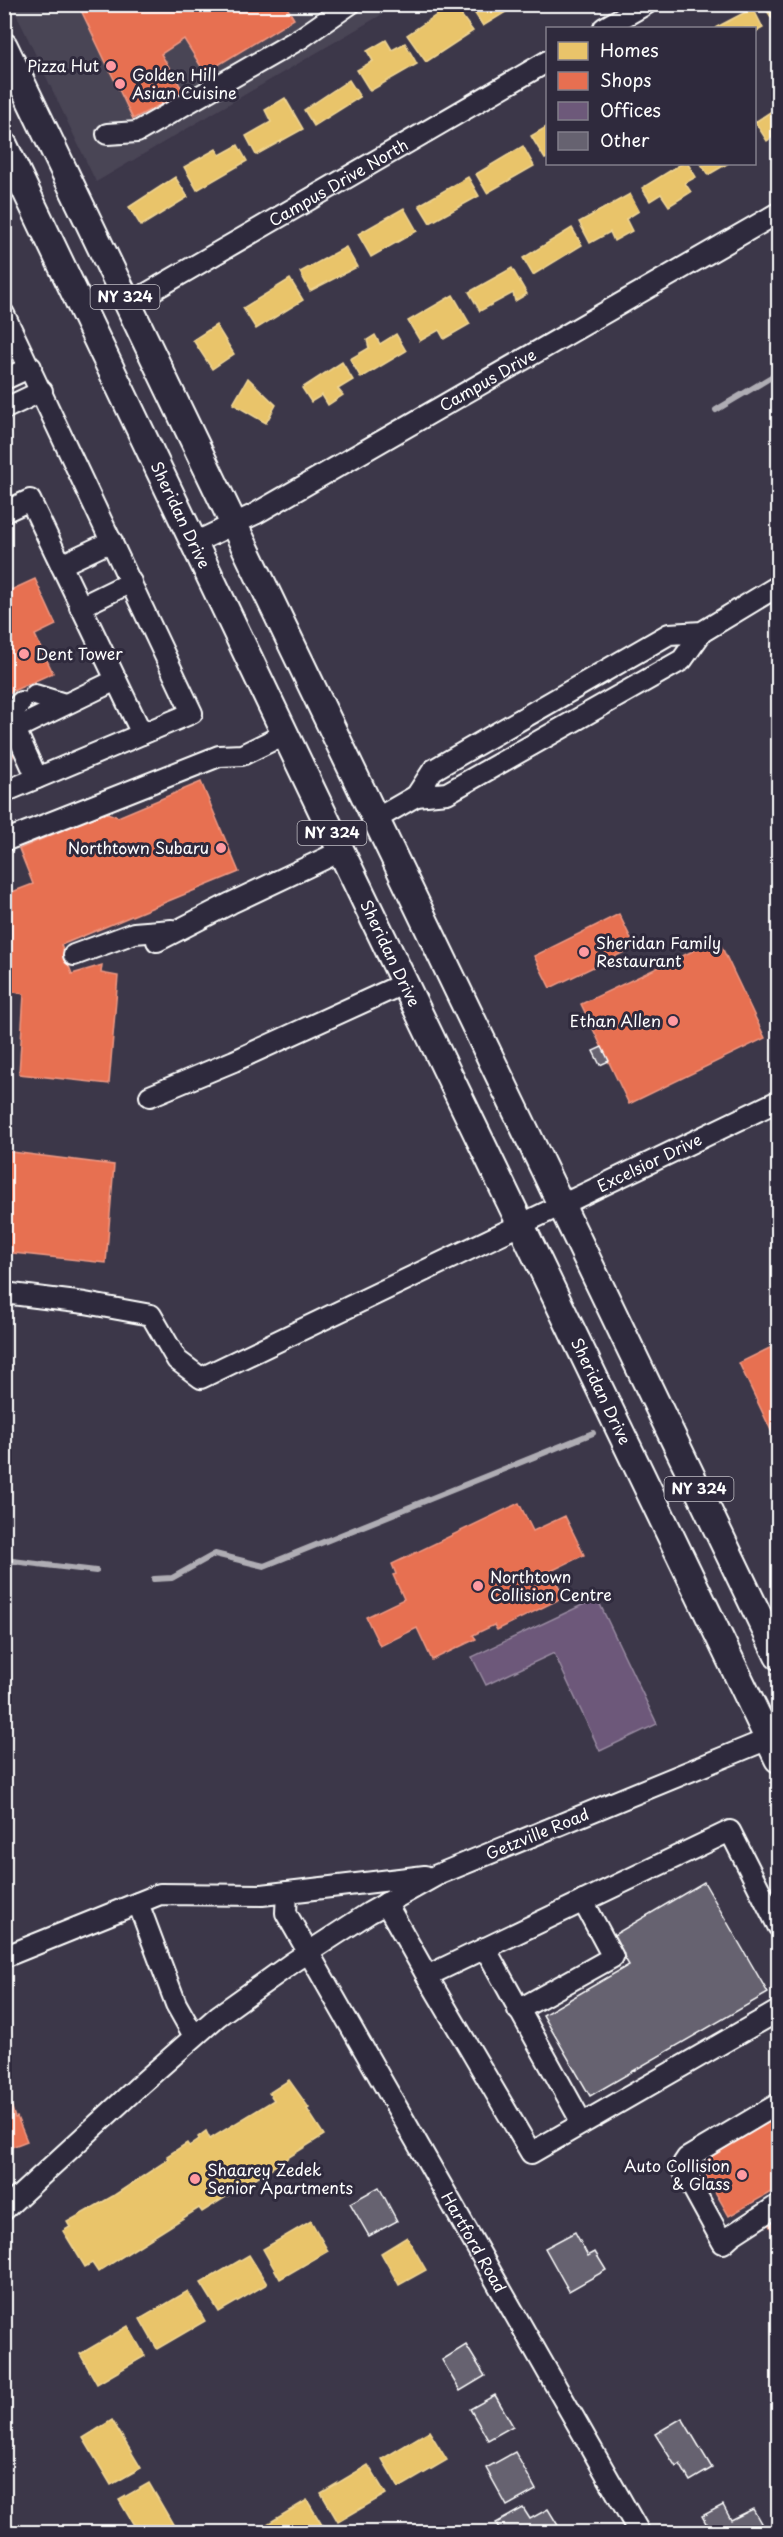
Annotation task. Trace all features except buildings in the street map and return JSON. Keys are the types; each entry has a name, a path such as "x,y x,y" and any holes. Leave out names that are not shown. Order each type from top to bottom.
{"main road":[{"name":"NY 324","path":"4,46 778,1656"},
{"name":"Sheridan Drive","path":"4,145 520,1225 775,1744"}],"street":[{"path":"106,134 137,132 301,38 350,4"},
{"path":"606,27 646,4"},
{"name":"Campus Drive North","path":"129,304 546,62"},
{"name":"Campus Drive","path":"194,543 266,508 778,213"},
{"path":"4,314 31,367 192,713 4,792"},
{"path":"7,378 31,367"},
{"path":"4,410 42,391"},
{"path":"4,512 30,500 142,734"},
{"path":"61,565 112,541"},
{"path":"80,607 131,582"},
{"path":"376,819 416,796 447,794 682,660 702,632 778,586"},
{"path":"416,796 433,770 557,698 669,634 702,632"},
{"path":"15,729 116,680"},
{"path":"38,778 15,729 13,712 28,698 65,704"},
{"path":"4,841 219,756 242,755 285,734"},
{"path":"157,941 341,851"},
{"path":"74,955 134,933 181,929"},
{"path":"150,1096 245,1056 405,982"},
{"name":"Excelsior Drive","path":"4,1293 85,1303 151,1315 177,1360 201,1378 778,1101"},
{"name":"Getzville Road","path":"4,2210 194,2036 309,1952 386,1903 437,1875 775,1744"},
{"path":"427,1976 729,1831 778,1926"},
{"path":"4,1958 160,1894 262,1895 437,1875"},
{"name":"Hartford Road","path":"287,1892 286,1913 639,2532"},
{"path":"518,2010 613,1957 583,1901"},
{"path":"386,1903 531,2153 778,2011"},
{"path":"138,1904 176,2004 194,2036"},
{"path":"485,1948 582,2123"},
{"path":"778,2104 687,2158 683,2164 683,2170 723,2243 778,2205"}],"shaded area":[{"path":"12,5 398,5 96,182"}],"waterway":[{"path":"716,410 778,373"},
{"path":"154,1579 172,1578 215,1554 264,1566 593,1433"},
{"path":"4,1560 96,1571"}],"place":[{"name":"Pizza Hut","path":"111,66"},
{"name":"Golden Hill Asian Cuisine","path":"120,84"},
{"name":"Dent Tower","path":"24,654"},
{"name":"Northtown Subaru","path":"221,848"},
{"name":"Sheridan Family Restaurant","path":"584,952"},
{"name":"Ethan Allen","path":"673,1021"},
{"name":"Northtown Collision Centre","path":"478,1586"},
{"name":"Auto Collision & Glass","path":"742,2175"},
{"name":"Shaarey Zedek Senior Apartments","path":"195,2179"}]}
